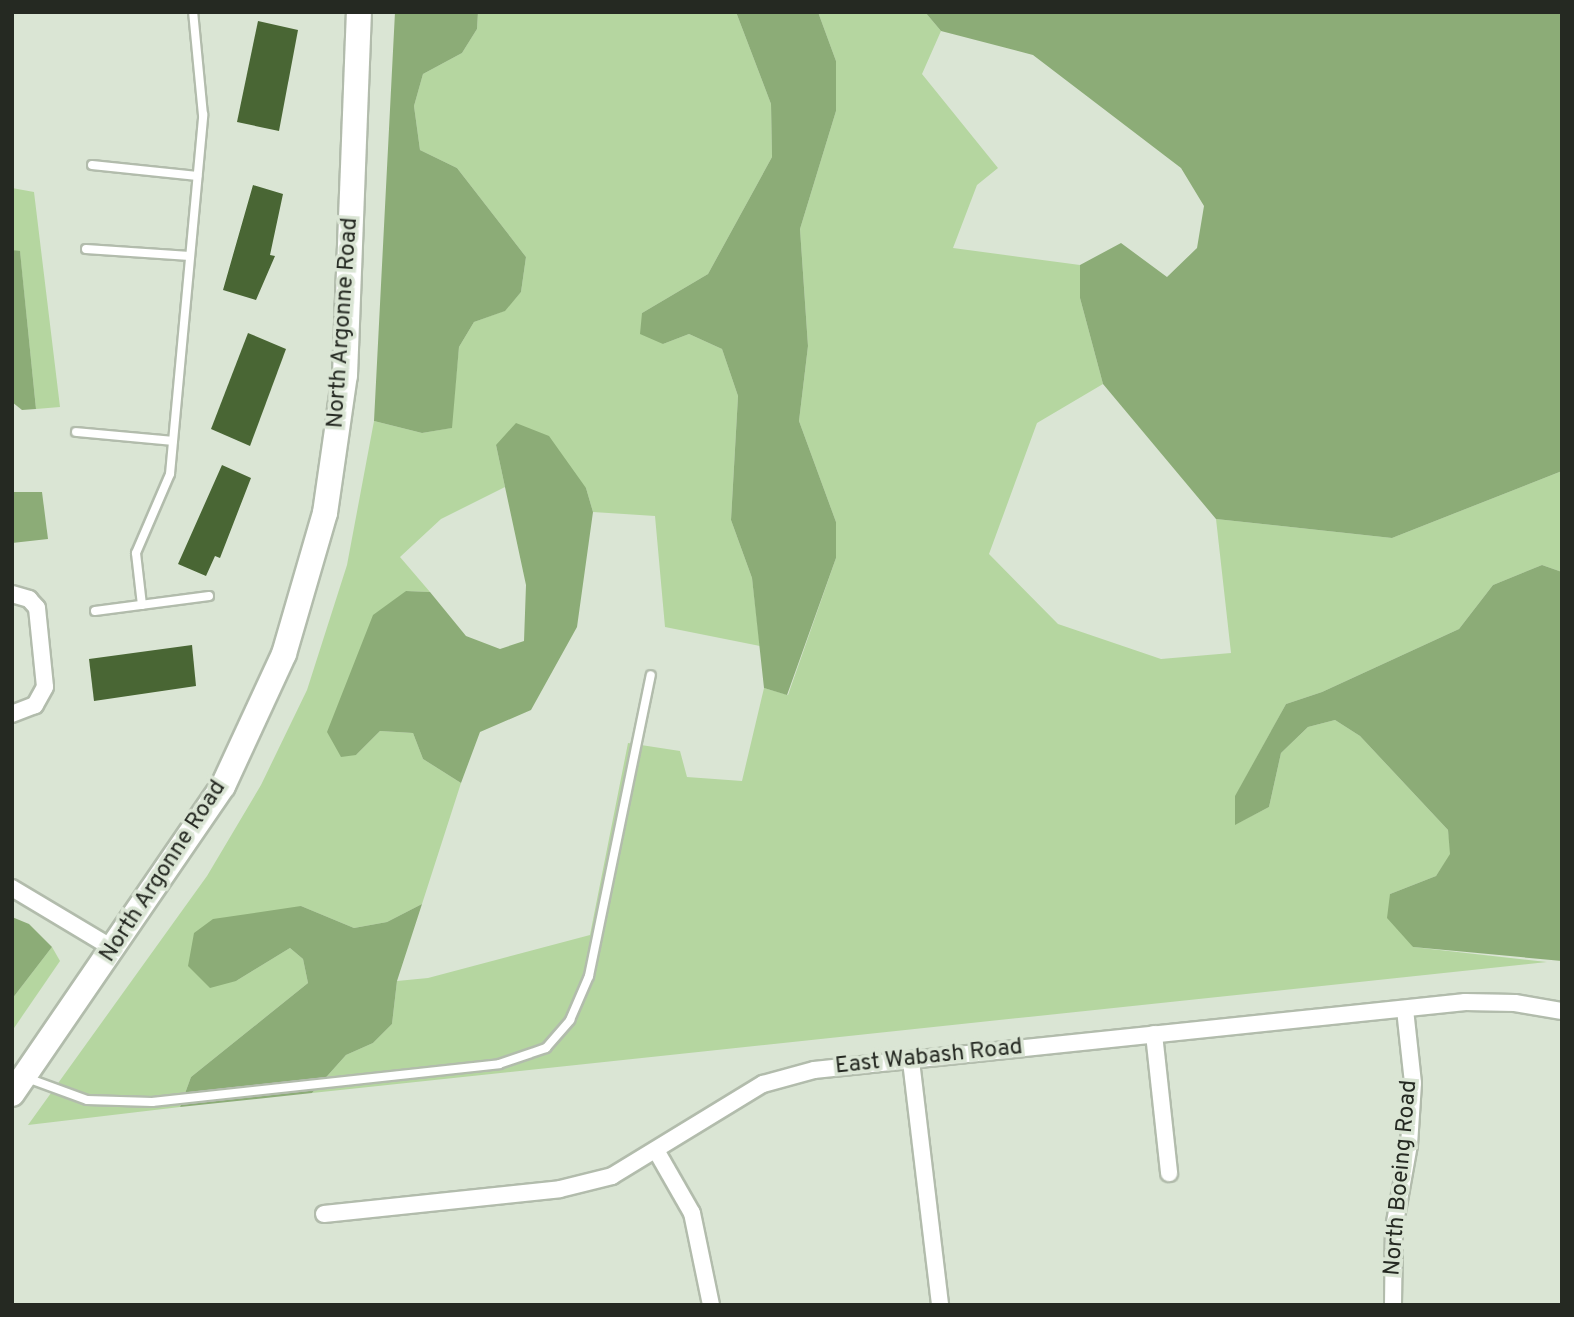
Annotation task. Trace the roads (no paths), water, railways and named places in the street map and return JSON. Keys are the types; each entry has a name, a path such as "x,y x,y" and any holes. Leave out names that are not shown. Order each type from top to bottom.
{"main road":[{"name":"North Argonne Road","path":"18,1085 114,949 223,786 284,654 325,513 345,375 359,12"}],"street":[{"path":"12,594 29,599 37,608 45,687 35,705 12,714"},
{"path":"12,888 114,949"},
{"name":"East Wabash Road","path":"324,1214 561,1189 612,1176 657,1152 763,1084 814,1070 1405,1009 1515,1003 1562,1011"},
{"name":"North Boeing Road","path":"1393,1305 1394,1228 1409,1145 1413,1083 1405,1009"},
{"path":"1154,1034 1169,1173"},
{"path":"911,1060 940,1305"},
{"path":"657,1152 692,1213 711,1305"}],"lane":[{"path":"142,604 136,553 170,474 203,115 193,12"},
{"path":"92,165 197,176"},
{"path":"86,249 190,257"},
{"path":"76,432 173,441"},
{"path":"95,611 209,596"},
{"path":"18,1085 87,1101 152,1102 499,1064 546,1048 570,1020 589,976 651,675"}]}
